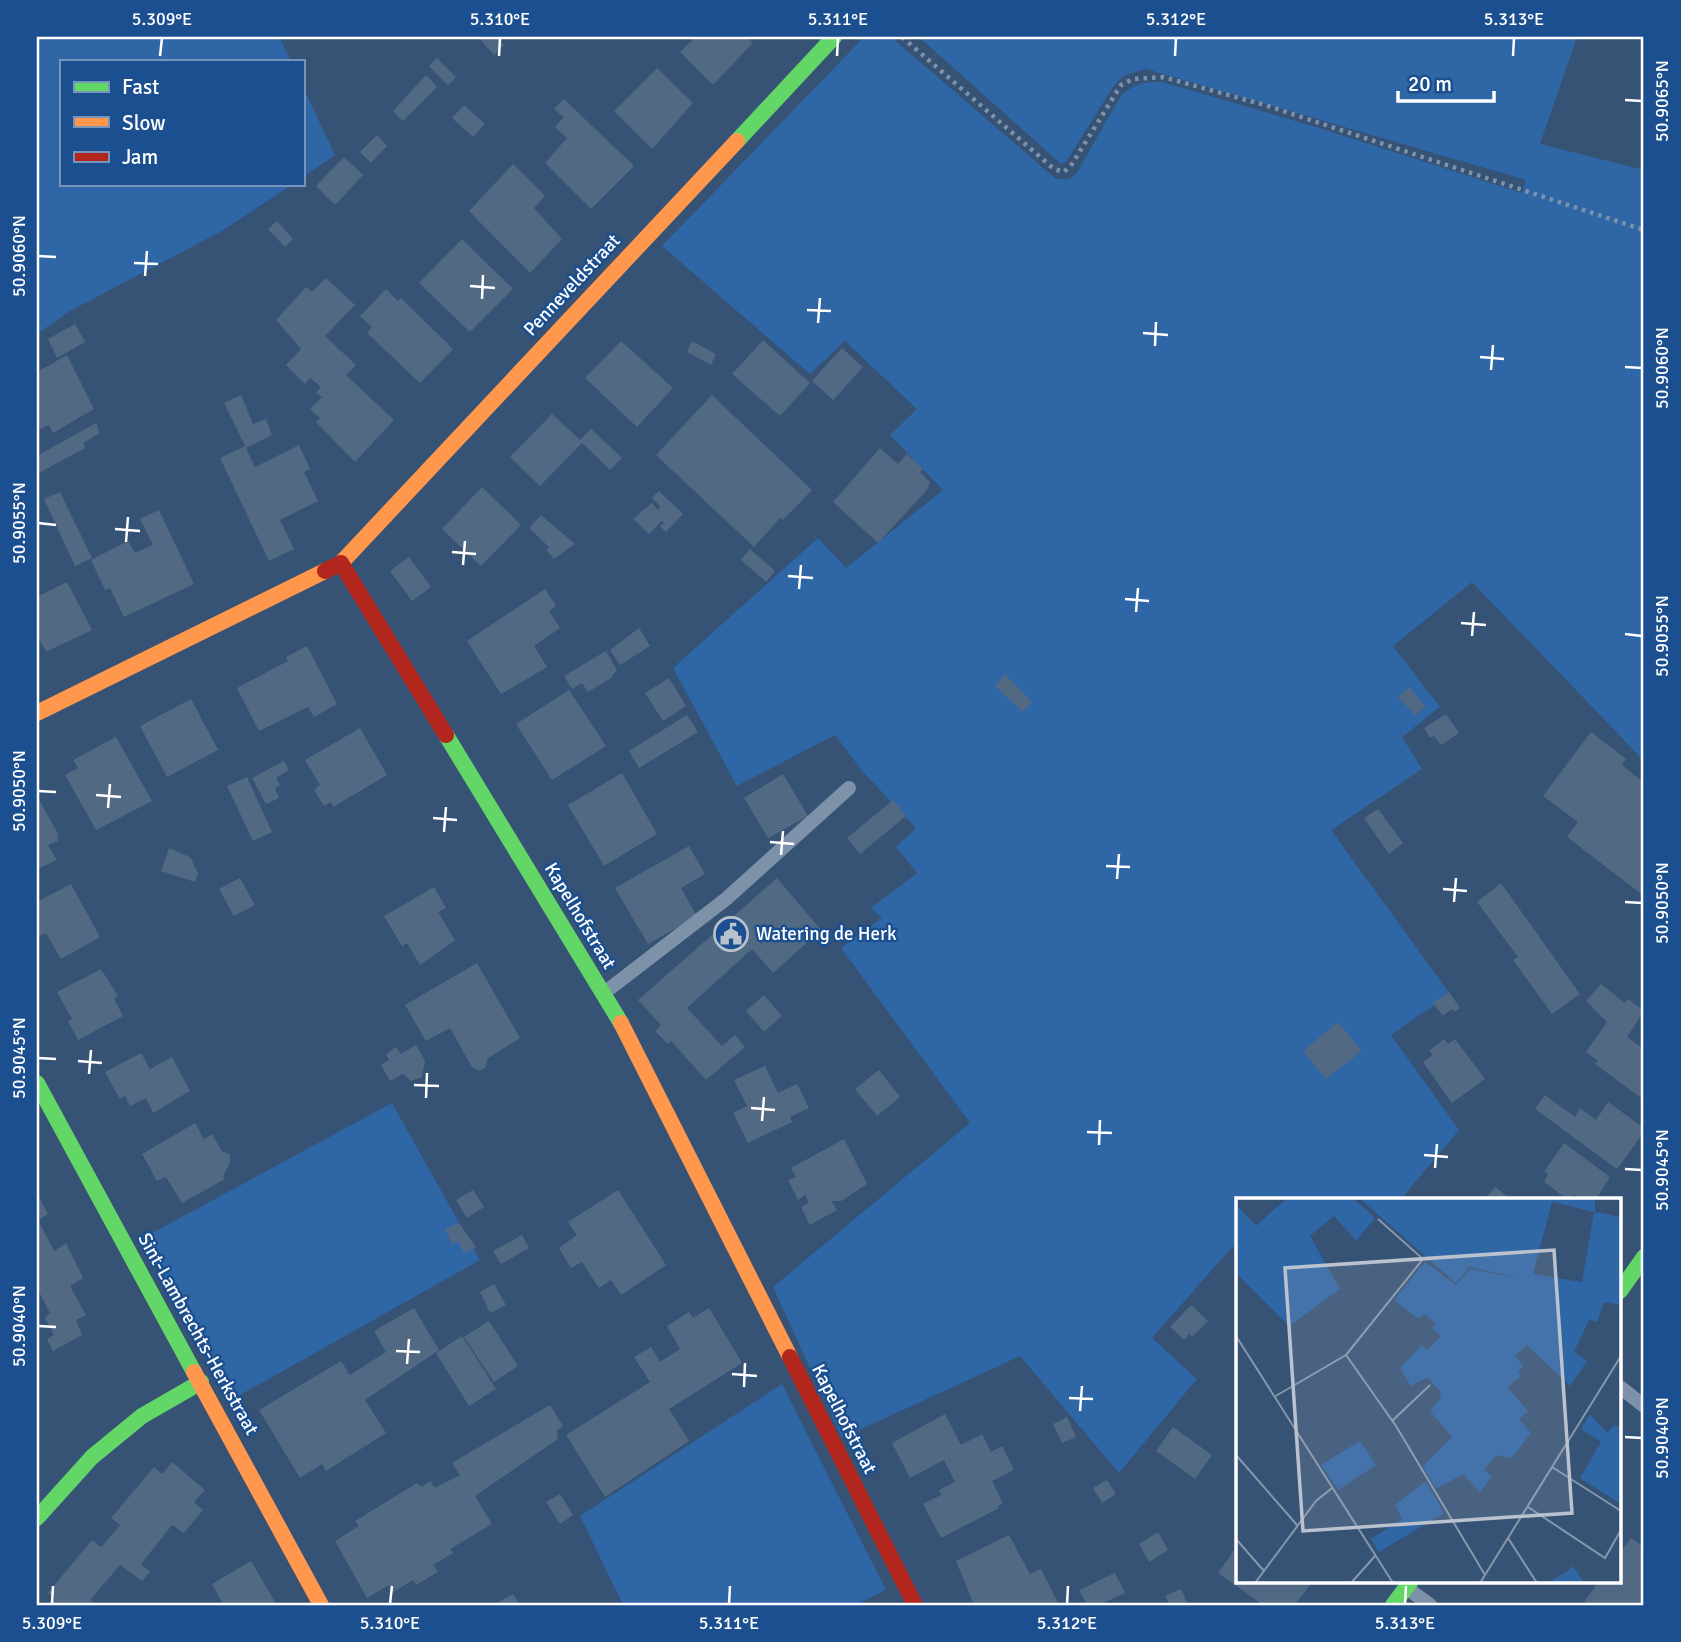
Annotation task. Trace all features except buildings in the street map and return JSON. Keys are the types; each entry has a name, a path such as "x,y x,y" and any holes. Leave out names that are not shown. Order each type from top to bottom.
{"street":[{"name":"Penneveldstraat","path":"341,563 834,37"},
{"path":"37,713 341,563"},
{"name":"Kapelhofstraat","path":"341,563 629,1038 915,1605"},
{"name":"Sint-Lambrechts-Herkstraat","path":"37,1083 321,1605"},
{"path":"1622,1288 1644,1257"},
{"path":"37,1518 92,1457 142,1416 201,1382"},
{"path":"1393,1605 1408,1584"}],"lane":[{"path":"603,994 726,899 849,788"},
{"path":"1622,1389 1644,1406"},
{"path":"1408,1584 1430,1605"}],"path":[{"path":"902,37 1054,169 1064,172 1072,164 1122,85 1133,79 1163,77 1268,106 1644,230"}],"shaded area":[{"path":"37,37 279,37 290,60 60,60 60,186 290,186 222,231 70,311 37,334"},
{"path":"864,37 891,37 1056,179 1069,179 1076,174 1125,92 1139,84 1162,82 1313,126 1522,193 1526,180 1146,69 1123,76 1113,87 1066,162 1061,164 919,37 1577,37 1540,144 1644,170 1644,761 1472,582 1393,646 1440,707 1402,737 1422,769 1331,830 1450,994 1391,1035 1459,1130 1402,1198 1236,1198 1236,1260 1233,1246 1152,1338 1197,1379 1119,1473 1020,1356 842,1438 773,1287 970,1123 841,948 882,918 871,908 917,873 896,847 916,828 863,772 835,735 737,786 673,668 818,538 846,568 943,490 890,435 917,409 845,341 810,374 662,246"},
{"path":"304,89 335,155 304,176"},
{"path":"392,1103 480,1260 233,1399 143,1238"},
{"path":"782,1384 886,1590 856,1605 623,1605 580,1516"}],"traffic: fast":[{"path":"737,141 834,37"},
{"path":"446,735 621,1023"},
{"path":"37,1083 194,1372"},
{"path":"1622,1288 1644,1257"},
{"path":"37,1518 92,1457 142,1416 201,1382"},
{"path":"1393,1605 1410,1582"}],"traffic: slow":[{"path":"341,563 737,141"},
{"path":"37,713 325,571"},
{"path":"621,1023 790,1357"},
{"path":"194,1372 321,1605"}],"traffic: jam":[{"path":"325,571 341,563 446,735"},
{"path":"790,1357 915,1605"}],"place":[{"name":"Watering de Herk","path":"731,934"}]}
